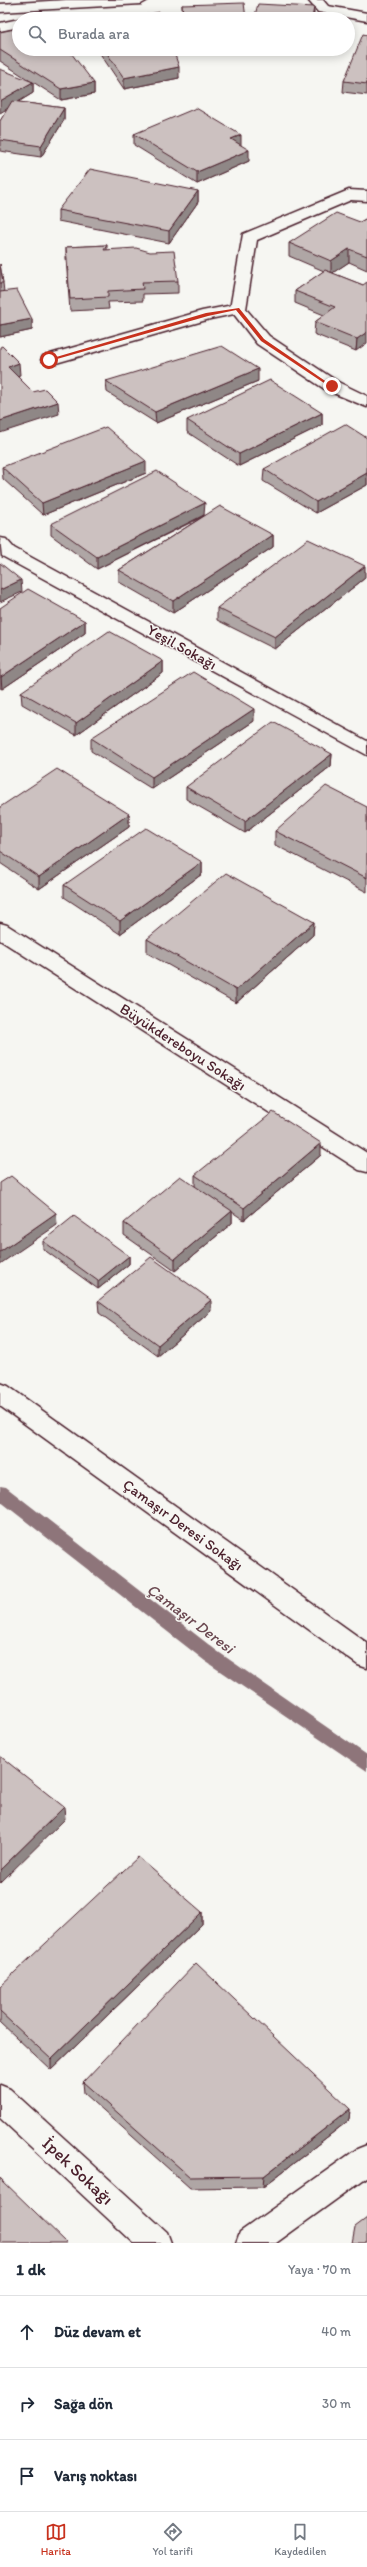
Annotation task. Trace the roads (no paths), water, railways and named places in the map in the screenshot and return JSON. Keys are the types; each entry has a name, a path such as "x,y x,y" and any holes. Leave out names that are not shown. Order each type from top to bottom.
{"street":[{"path":"76,12 141,0"},
{"path":"0,8 146,0"},
{"path":"315,0 323,9 340,12"},
{"path":"355,15 367,17"},
{"path":"0,27 12,24"},
{"path":"367,196 349,195 249,236 238,309 263,340 332,386 367,402"},
{"path":"49,360 208,314 238,309"},
{"name":"Yeşil Sokağı","path":"0,543 8,552 367,749"},
{"name":"Büyükdereboyu Sokağı","path":"0,930 367,1164"},
{"name":"Çamaşır Deresi Sokağı","path":"0,1394 364,1648"},
{"name":"İpek Sokağı","path":"0,2100 156,2243"},
{"path":"251,2243 367,2159"}],"waterway":[{"name":"Çamaşır Deresi","path":"0,1492 211,1656 367,1764"}]}
